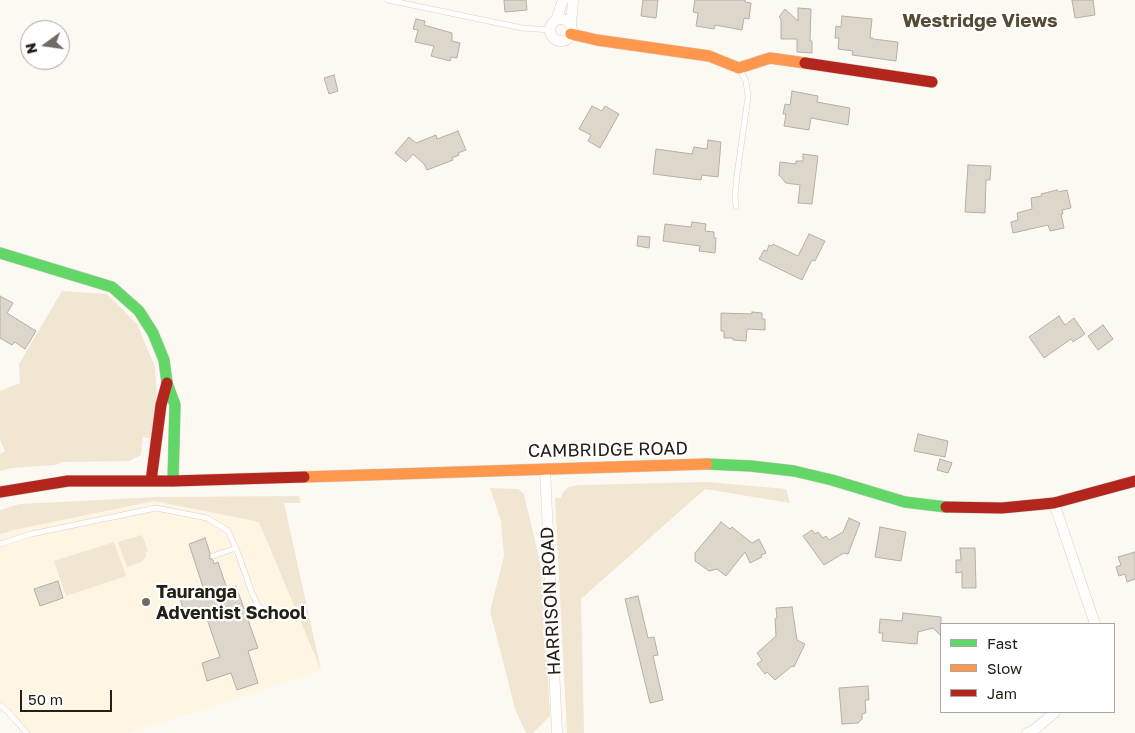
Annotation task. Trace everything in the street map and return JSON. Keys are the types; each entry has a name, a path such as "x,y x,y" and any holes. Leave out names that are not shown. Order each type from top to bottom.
{"main road":[{"path":"571,30 597,40 710,56 739,68 770,58 932,82"},
{"path":"0,253 112,287 139,311 153,333 164,360 167,383 175,405 173,481"},
{"path":"151,481 161,405 167,383"},
{"name":"CAMBRIDGE ROAD","path":"0,492 68,481 173,481 706,465 751,466 794,471 832,480 905,502 934,507 1002,508 1054,503 1135,481"}],"street":[{"path":"563,0 556,20 550,30 553,37 559,40 566,39 571,30 573,0"},
{"path":"556,20 564,19 571,30"},
{"name":"HARRISON ROAD","path":"545,469 556,731"},
{"path":"1054,503 1095,623"},
{"path":"1028,733 1054,713"}],"lane":[{"path":"388,0 522,28 550,30"},
{"path":"736,207 736,182 748,97 746,80 739,68"},
{"path":"0,544 31,534 156,508 206,518 228,532 258,606 270,619"},
{"path":"213,556 236,548"},
{"path":"0,705 27,733"}],"shaded area":[{"path":"62,291 107,294 137,324 155,367 157,395 150,438 143,437 141,455 129,461 62,462 55,465 12,468 0,471 0,454 5,451 0,440 0,391 20,383 19,364"},
{"path":"707,482 786,489 790,503 705,489 581,599 584,733 567,733 555,498 561,498 563,492 569,487 578,485"},
{"path":"490,488 518,489 524,494 542,571 550,716 533,733 526,733 515,709 490,611 504,556 501,521"},
{"path":"299,496 301,503 284,503 321,670 259,522 154,501 0,534 0,510 20,504 158,497"},
{"name":"Tauranga Adventist School","path":"154,501 259,522 321,670 130,733 31,733 9,708 0,701 0,534"},
{"path":"142,535 148,551 145,552 146,555 142,562 127,567 118,542"},
{"path":"114,542 126,576 66,596 54,561"}],"building":[{"path":"504,0 526,0 527,10 505,12"},
{"path":"643,0 658,0 656,18 641,16"},
{"path":"695,0 745,0 745,2 751,3 749,19 744,18 742,30 715,25 714,29 696,26 698,13 693,12"},
{"path":"1072,0 1093,0 1095,15 1075,18"},
{"path":"798,8 811,9 810,41 812,41 812,53 797,52 797,39 781,39 781,19 779,17 785,9 798,21"},
{"path":"842,16 872,19 870,38 898,42 896,61 852,55 853,51 838,49 839,38 835,38 836,26 841,27"},
{"path":"416,19 425,21 424,25 452,33 452,41 460,43 457,58 451,57 450,61 431,56 434,46 415,42 418,30 413,29"},
{"path":"334,75 338,91 329,94 324,78"},
{"path":"792,91 818,96 817,102 850,108 848,125 811,118 809,130 784,126 786,114 783,114 785,104 790,105"},
{"path":"592,106 602,111 605,106 619,114 600,148 588,141 591,135 579,129"},
{"path":"458,131 466,150 458,153 459,155 452,158 453,160 427,170 424,164 413,154 406,162 395,153 409,137 416,143 436,135 437,139"},
{"path":"708,140 721,142 718,177 702,175 701,180 653,174 656,149 692,154 694,147 707,149"},
{"path":"803,154 818,156 812,204 798,203 800,185 786,183 779,175 780,162 796,164 796,161 803,161"},
{"path":"968,165 991,166 990,180 986,180 985,213 965,212"},
{"path":"1057,190 1058,192 1067,190 1071,208 1062,210 1064,228 1050,231 1048,225 1013,233 1011,222 1018,220 1017,213 1032,209 1031,198"},
{"path":"692,222 706,224 705,231 714,232 714,238 716,238 715,253 699,251 700,246 663,241 665,224 691,227"},
{"path":"809,234 825,241 815,261 812,260 802,280 759,259 764,250 767,251 769,245 773,244 798,256"},
{"path":"638,236 650,237 649,248 637,246"},
{"path":"0,296 13,303 7,313 36,331 25,349 15,342 12,345 0,338"},
{"path":"752,312 762,313 762,319 765,319 765,330 747,329 746,341 724,338 724,331 721,331 721,313 752,314"},
{"path":"1059,316 1065,325 1074,318 1085,334 1073,342 1071,339 1044,358 1029,337"},
{"path":"1103,325 1113,339 1098,350 1088,336"},
{"path":"918,434 948,441 945,457 914,451"},
{"path":"940,459 952,463 948,473 937,470"},
{"path":"849,518 860,523 848,554 844,553 824,565 803,536 812,530 815,534 818,532 823,538 826,536 829,540 843,532"},
{"path":"721,522 730,529 732,527 752,543 759,539 766,553 750,563 745,552 726,576 717,569 709,571 695,561 695,553"},
{"path":"880,527 906,532 901,561 875,557"},
{"path":"205,538 210,553 209,558 213,560 214,564 218,562 227,589 236,586 258,648 248,651 258,683 237,690 231,673 207,681 202,663 220,657 204,610 185,615 179,595 203,587 189,544"},
{"path":"960,548 975,548 976,588 962,588 962,572 956,573 956,560 961,560"},
{"path":"1135,552 1135,579 1127,582 1125,574 1119,576 1116,567 1121,565 1118,557"},
{"path":"58,581 63,598 40,606 34,589"},
{"path":"638,596 648,638 654,637 658,655 653,656 663,700 650,703 625,599"},
{"path":"792,607 797,640 805,644 794,667 792,666 775,680 767,672 765,674 757,664 762,660 757,653 776,636 776,608"},
{"path":"903,613 941,617 940,635 933,628 918,632 917,644 882,641 883,633 879,633 880,619 902,621"},
{"path":"868,686 869,700 865,700 866,713 862,714 862,719 858,723 842,724 839,688"}],"traffic: fast":[{"path":"0,253 112,287 139,311 153,333 164,360 167,383 175,405 173,481"},
{"path":"707,464 751,466 794,471 832,480 905,502 946,507"}],"traffic: slow":[{"path":"571,34 597,40 709,56 739,68 770,58 805,63"},
{"path":"304,477 707,464"}],"traffic: jam":[{"path":"805,63 932,82"},
{"path":"151,481 161,405 167,383"},
{"path":"0,492 68,481 173,481 304,477"},
{"path":"946,507 1002,508 1054,503 1135,481"}],"place":[{"name":"Tauranga Adventist School","path":"146,602"}],"district":[{"name":"Westridge Views","path":"980,21"}]}
